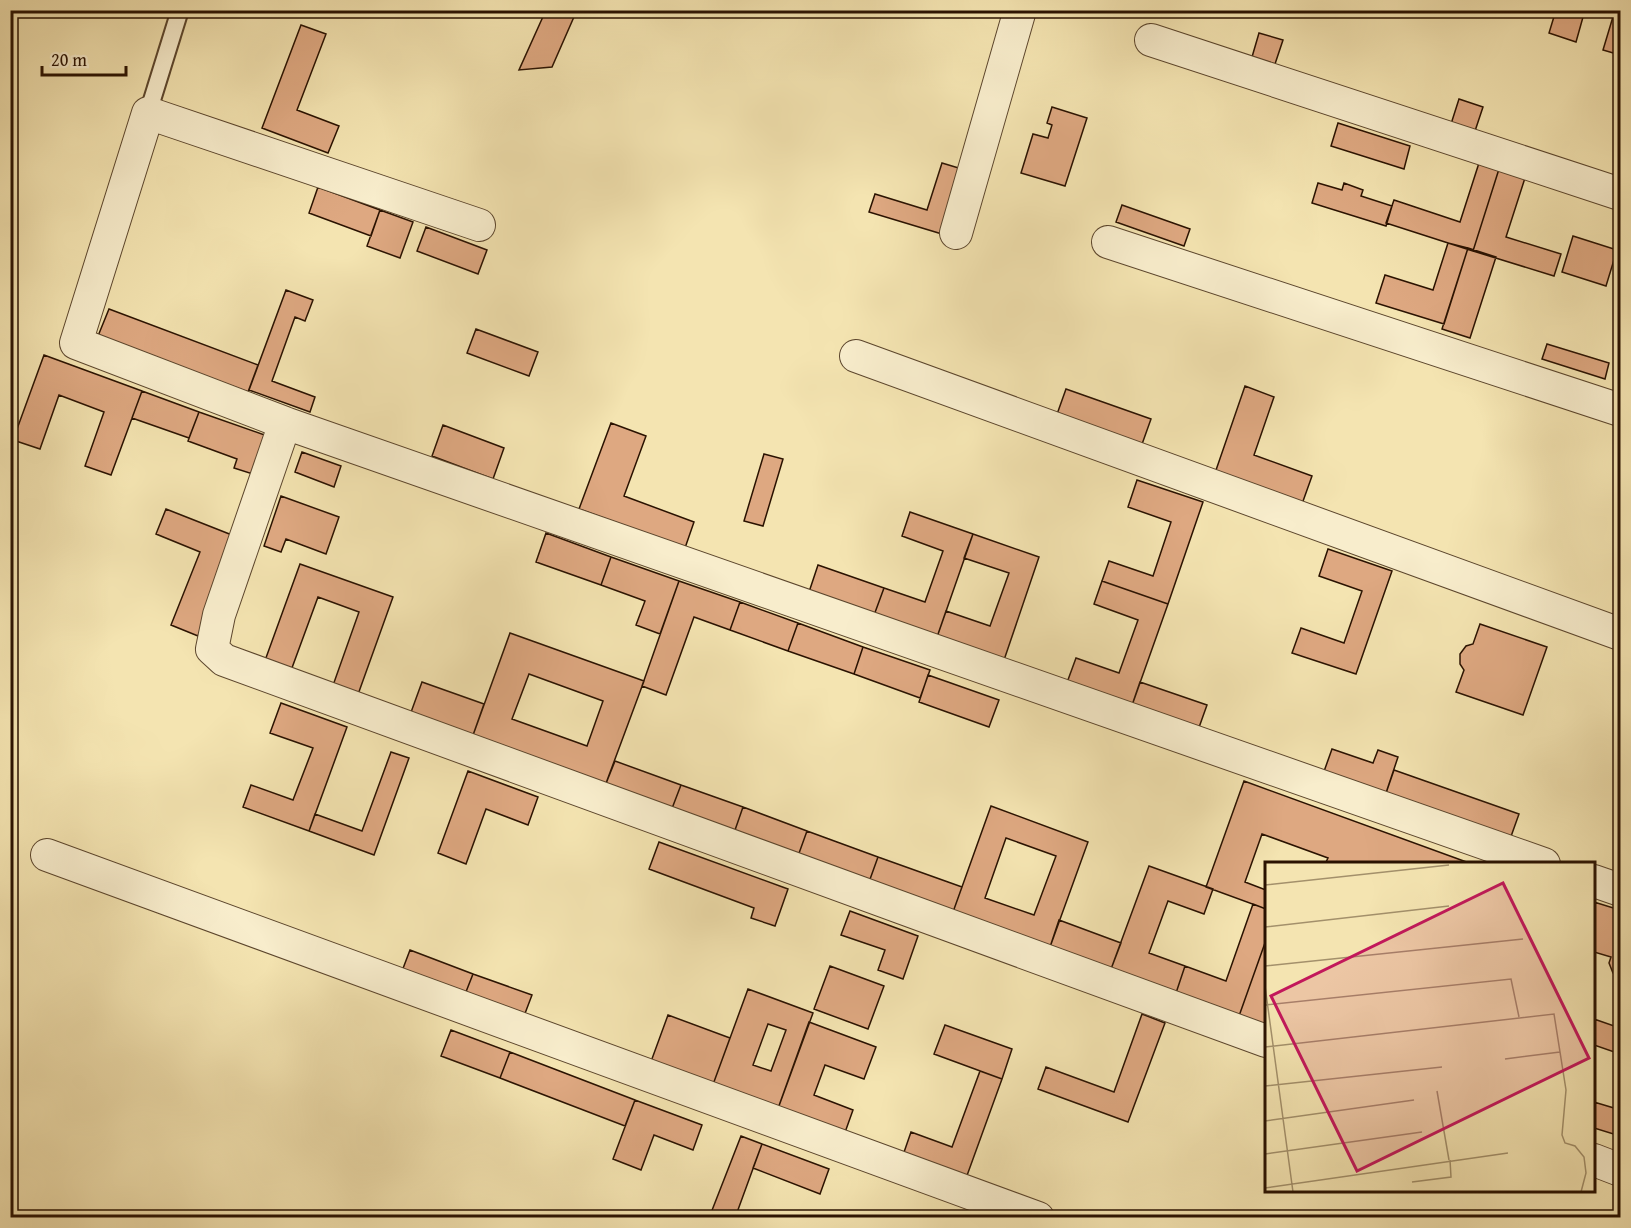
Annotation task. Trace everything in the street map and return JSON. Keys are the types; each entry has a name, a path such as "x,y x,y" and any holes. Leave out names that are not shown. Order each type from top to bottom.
{"street":[{"path":"956,233 1020,10"},
{"path":"1151,40 1620,194"},
{"path":"479,225 148,113 76,343 285,423 1538,862"},
{"path":"1108,242 1620,410"},
{"path":"856,356 1620,634"},
{"path":"285,423 219,615 212,649 224,660 1265,1041"},
{"path":"46,855 1038,1218"},
{"path":"1595,882 1620,890"},
{"path":"1595,1161 1620,1170"}],"lane":[{"path":"148,113 180,10"}],"building":[{"path":"546,10 577,10 552,67 519,70"},
{"path":"1556,10 1585,10 1576,42 1549,33"},
{"path":"1615,10 1620,10 1620,55 1603,50"},
{"path":"301,25 326,34 297,110 339,126 328,153 262,128"},
{"path":"1259,33 1283,40 1275,64 1252,57"},
{"path":"1459,99 1483,107 1475,131 1451,124"},
{"path":"1052,107 1087,118 1065,186 1021,173 1033,134 1048,138 1052,125 1047,123"},
{"path":"1338,123 1410,146 1404,169 1331,146"},
{"path":"942,163 962,169 942,234 869,212 875,194 927,210"},
{"path":"1479,163 1499,169 1473,251 1386,223 1394,200 1460,222"},
{"path":"1499,169 1525,178 1506,237 1561,254 1554,276 1473,251"},
{"path":"1318,183 1342,190 1344,183 1363,190 1361,196 1392,206 1386,226 1312,203"},
{"path":"318,187 380,210 371,236 309,213"},
{"path":"1122,205 1190,229 1184,246 1116,222"},
{"path":"380,210 413,222 400,258 367,246"},
{"path":"426,227 487,250 478,274 417,251"},
{"path":"1573,236 1617,250 1606,286 1562,272"},
{"path":"1448,243 1468,248 1444,324 1376,303 1385,275 1433,290"},
{"path":"1468,248 1496,257 1470,338 1442,329"},
{"path":"286,290 313,300 305,321 295,317 272,381 315,397 310,412 249,390"},
{"path":"109,309 258,365 248,392 98,336"},
{"path":"476,329 538,352 529,376 467,353"},
{"path":"1547,344 1609,363 1605,379 1542,359"},
{"path":"44,355 142,391 111,475 85,466 104,412 59,395 40,449 13,440"},
{"path":"1245,386 1274,397 1254,455 1312,476 1302,504 1215,473"},
{"path":"1066,389 1151,419 1141,447 1056,417"},
{"path":"142,391 199,412 189,438 132,418"},
{"path":"199,412 273,438 259,476 234,468 237,459 188,441"},
{"path":"611,423 646,436 624,496 694,522 685,548 579,509"},
{"path":"443,425 504,448 493,479 432,456"},
{"path":"302,452 341,466 334,487 295,472"},
{"path":"764,454 783,459 763,526 744,521"},
{"path":"1137,480 1203,502 1168,604 1102,581 1109,561 1153,576 1171,522 1128,507"},
{"path":"281,496 339,517 326,554 286,539 281,552 264,546"},
{"path":"166,509 237,537 198,636 171,625 200,552 156,534"},
{"path":"910,512 973,534 936,640 873,618 884,588 925,602 943,551 902,536"},
{"path":"546,533 611,557 601,585 536,562"},
{"path":"973,534 1039,557 1003,663 936,640 946,611 990,626 1009,573 964,558"},
{"path":"1328,549 1392,571 1356,674 1292,653 1301,628 1344,643 1362,591 1319,576"},
{"path":"611,557 679,581 660,634 636,625 645,601 601,585"},
{"path":"300,564 393,597 356,700 331,691 359,612 318,597 289,676 263,666"},
{"path":"818,565 884,588 873,618 808,595"},
{"path":"679,581 740,602 730,630 694,617 666,695 642,686"},
{"path":"1102,581 1168,604 1130,711 1065,688 1076,658 1119,673 1138,620 1094,604"},
{"path":"740,602 798,623 788,651 730,630"},
{"path":"798,623 863,647 854,674 788,651"},
{"path":"1480,624 1547,647 1523,715 1456,692 1464,670 1460,664 1460,654 1466,646 1473,644"},
{"path":"510,633 644,681 605,786 472,738","holes":["529,674 603,701 587,746 512,719"]},
{"path":"863,647 930,670 920,698 854,674"},
{"path":"928,675 999,700 989,727 919,702"},
{"path":"422,682 484,704 472,738 410,715"},
{"path":"1140,682 1207,705 1197,733 1130,711"},
{"path":"281,703 347,727 309,831 243,807 251,785 293,800 313,748 270,733"},
{"path":"1332,749 1373,763 1378,750 1398,757 1384,799 1322,777"},
{"path":"391,752 409,758 374,855 309,831 315,814 362,831"},
{"path":"615,761 681,785 671,811 605,786"},
{"path":"1394,770 1519,814 1509,842 1384,799"},
{"path":"468,771 538,797 528,825 486,809 466,864 438,853"},
{"path":"1244,781 1467,862 1326,862 1328,858 1262,834 1245,882 1265,890 1265,909 1206,887"},
{"path":"681,785 743,807 734,833 671,811"},
{"path":"991,806 1088,842 1050,947 953,912","holes":["1006,838 1056,856 1034,915 985,898"]},
{"path":"743,807 807,831 798,856 734,833"},
{"path":"807,831 878,857 869,882 798,856"},
{"path":"659,842 788,889 775,926 751,918 754,908 649,869"},
{"path":"878,857 962,887 953,912 869,882"},
{"path":"1149,866 1213,889 1204,914 1168,901 1149,953 1185,966 1176,993 1111,969"},
{"path":"1595,902 1620,910 1620,978 1613,973 1609,963 1611,957 1595,952"},
{"path":"1253,904 1265,909 1265,943 1239,1016 1176,993 1185,966 1226,981"},
{"path":"850,911 918,936 903,979 878,970 885,950 841,935"},
{"path":"1059,920 1121,943 1111,969 1050,947"},
{"path":"1265,943 1265,1026 1239,1016"},
{"path":"410,950 473,974 462,1002 399,979"},
{"path":"830,966 884,986 868,1029 814,1009"},
{"path":"473,974 532,995 521,1024 462,1002"},
{"path":"748,989 813,1013 776,1114 711,1090","holes":["768,1024 786,1030 771,1071 753,1065"]},
{"path":"1142,1014 1165,1023 1128,1122 1038,1089 1046,1067 1114,1092"},
{"path":"668,1015 730,1038 711,1090 649,1067"},
{"path":"1595,1019 1620,1028 1620,1054 1595,1045"},
{"path":"809,1022 876,1047 864,1079 825,1065 814,1095 853,1110 843,1138 776,1114"},
{"path":"945,1025 1012,1049 1002,1079 934,1054"},
{"path":"451,1030 510,1052 500,1078 441,1056"},
{"path":"510,1052 635,1100 625,1126 500,1078"},
{"path":"980,1071 1002,1079 965,1181 902,1158 911,1132 952,1147"},
{"path":"1620,1075 1620,1136 1595,1128 1595,1102 1614,1108 1619,1092 1614,1090"},
{"path":"635,1100 702,1125 693,1150 654,1135 641,1170 613,1159"},
{"path":"741,1136 762,1144 735,1218 709,1218"},
{"path":"762,1144 829,1169 820,1194 753,1168"}]}
